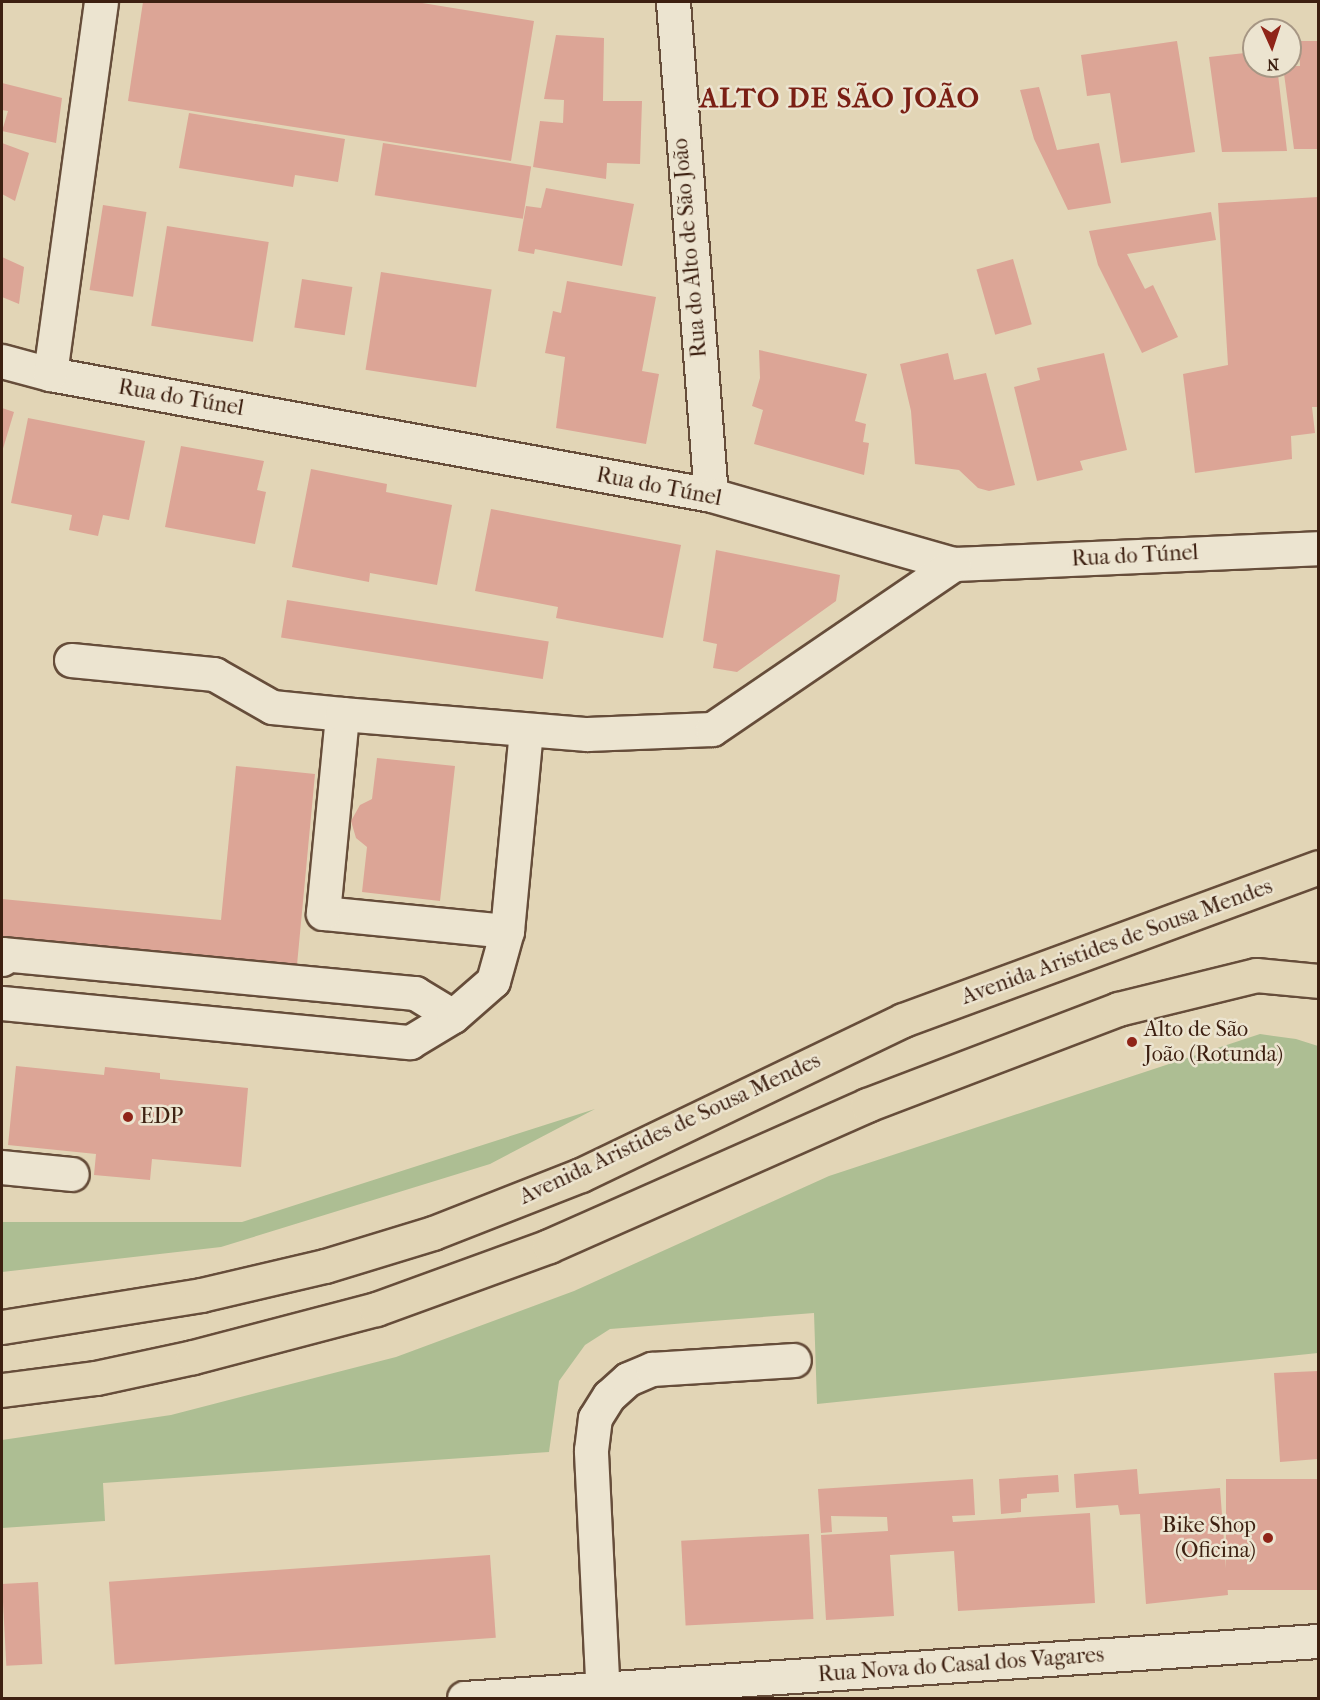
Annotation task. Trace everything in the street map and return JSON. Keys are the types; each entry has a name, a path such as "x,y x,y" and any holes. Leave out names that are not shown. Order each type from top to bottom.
{"main road":[{"name":"Avenida Aristides de Sousa Mendes","path":"2,1327 201,1295 325,1266 433,1233 581,1175 903,1020 1318,867"},
{"path":"2,1390 96,1378 182,1360 375,1309 549,1246 867,1105 1118,1009 1256,975 1318,981"}],"street":[{"path":"50,374 101,2"},
{"name":"Rua do Alto de São João","path":"673,2 711,495"},
{"name":"Rua do Túnel","path":"2,361 50,374 711,495 954,564 1318,548"},
{"path":"71,660 214,674 272,707 526,731 587,734 712,729 954,564"},
{"path":"342,714 322,914 507,931"},
{"path":"2,1003 410,1042 453,1016 493,981 507,931 526,731"},
{"path":"2,959 2,954 415,993 453,1016"},
{"path":"2,1167 72,1174"},
{"path":"603,1694 591,1450 595,1418 621,1384 652,1369 794,1360"},
{"name":"Rua Nova do Casal dos Vagares","path":"464,1698 603,1694 1318,1641"}],"green space":[{"path":"1260,1034 1296,1039 1318,1046 1318,1353 817,1404 814,1313 610,1329 585,1345 559,1381 549,1452 103,1483 105,1521 2,1528 2,1440 171,1415 396,1357 574,1291 829,1176"},
{"path":"595,1109 490,1164 221,1247 2,1272 2,1222 242,1222"}],"building":[{"path":"143,2 416,2 534,21 511,161 128,101"},
{"path":"556,35 604,38 603,101 642,101 640,164 607,163 606,179 533,167 540,121 563,123 564,100 544,99"},
{"path":"1177,41 1195,152 1121,163 1110,93 1087,96 1081,55"},
{"path":"1302,41 1318,41 1318,149 1294,149 1285,78 1302,78"},
{"path":"1242,53 1242,78 1278,78 1287,151 1222,152 1209,57"},
{"path":"2,83 62,98 56,143 2,131 8,111 2,110"},
{"path":"1039,87 1057,150 1099,143 1111,203 1068,210 1034,139 1020,90"},
{"path":"189,113 345,139 338,182 295,175 293,187 179,168"},
{"path":"2,143 29,153 15,201 2,194"},
{"path":"383,143 531,166 523,219 375,195"},
{"path":"546,188 634,204 622,266 535,249 534,254 518,251 526,206 541,208"},
{"path":"1318,197 1318,407 1312,407 1315,433 1291,436 1292,459 1195,473 1183,374 1228,365 1218,203"},
{"path":"103,205 146,212 133,297 90,290"},
{"path":"1211,212 1216,240 1127,254 1145,289 1153,285 1178,337 1142,353 1098,265 1089,231"},
{"path":"167,226 269,242 253,342 151,326"},
{"path":"2,257 24,267 19,304 2,297"},
{"path":"1013,259 1032,324 995,335 976,269"},
{"path":"381,272 492,290 476,387 366,370"},
{"path":"302,279 352,287 345,335 294,327"},
{"path":"567,281 656,297 642,371 659,374 646,444 556,428 565,357 545,353 553,311 561,313"},
{"path":"759,350 867,374 855,421 866,424 863,442 869,443 864,475 754,444 763,410 752,406 760,378"},
{"path":"948,353 954,380 986,373 1015,485 989,491 978,488 959,470 915,464 911,411 900,364"},
{"path":"1104,353 1127,450 1080,461 1083,470 1037,481 1014,387 1040,380 1037,368"},
{"path":"2,408 14,412 2,452"},
{"path":"28,418 145,441 129,520 103,515 98,536 69,530 72,515 11,503"},
{"path":"181,446 264,461 257,490 266,492 255,544 165,527"},
{"path":"311,469 387,484 386,492 452,505 437,585 370,573 369,582 292,567"},
{"path":"491,509 681,545 663,638 556,618 558,607 475,591"},
{"path":"716,550 840,575 836,601 737,672 713,668 717,644 703,641"},
{"path":"287,600 549,641 543,679 281,638"},
{"path":"377,758 455,766 440,901 362,892 367,847 356,838 351,821 360,805 372,799"},
{"path":"236,766 315,774 297,965 2,938 2,899 221,920"},
{"name":"EDP","path":"16,1066 104,1075 105,1067 160,1073 160,1079 248,1088 241,1167 152,1159 150,1180 94,1175 96,1154 8,1145"},
{"path":"1318,1371 1318,1459 1280,1462 1274,1373"},
{"path":"1137,1469 1139,1494 1220,1488 1228,1595 1146,1604 1140,1514 1120,1515 1118,1505 1076,1508 1074,1474"},
{"path":"1058,1475 1059,1492 1027,1494 1027,1498 1021,1499 1021,1512 1001,1514 999,1479"},
{"path":"973,1479 975,1515 952,1516 953,1522 1090,1513 1095,1603 958,1611 954,1551 890,1555 894,1616 826,1620 821,1535 888,1531 887,1517 831,1516 832,1532 821,1533 818,1489"},
{"name":"Bike Shop (Oficina)","path":"1226,1479 1318,1479 1318,1590 1226,1590"},
{"path":"809,1534 813,1619 686,1626 681,1541"},
{"path":"490,1555 496,1638 115,1664 109,1582"},
{"path":"38,1582 42,1664 6,1666 2,1584"}],"place":[{"name":"Alto de São João (Rotunda)","path":"1132,1042"},
{"name":"EDP","path":"128,1117"},
{"name":"Bike Shop (Oficina)","path":"1268,1538"}],"district":[{"name":"ALTO DE SÃO JOÃO","path":"840,98"}]}
